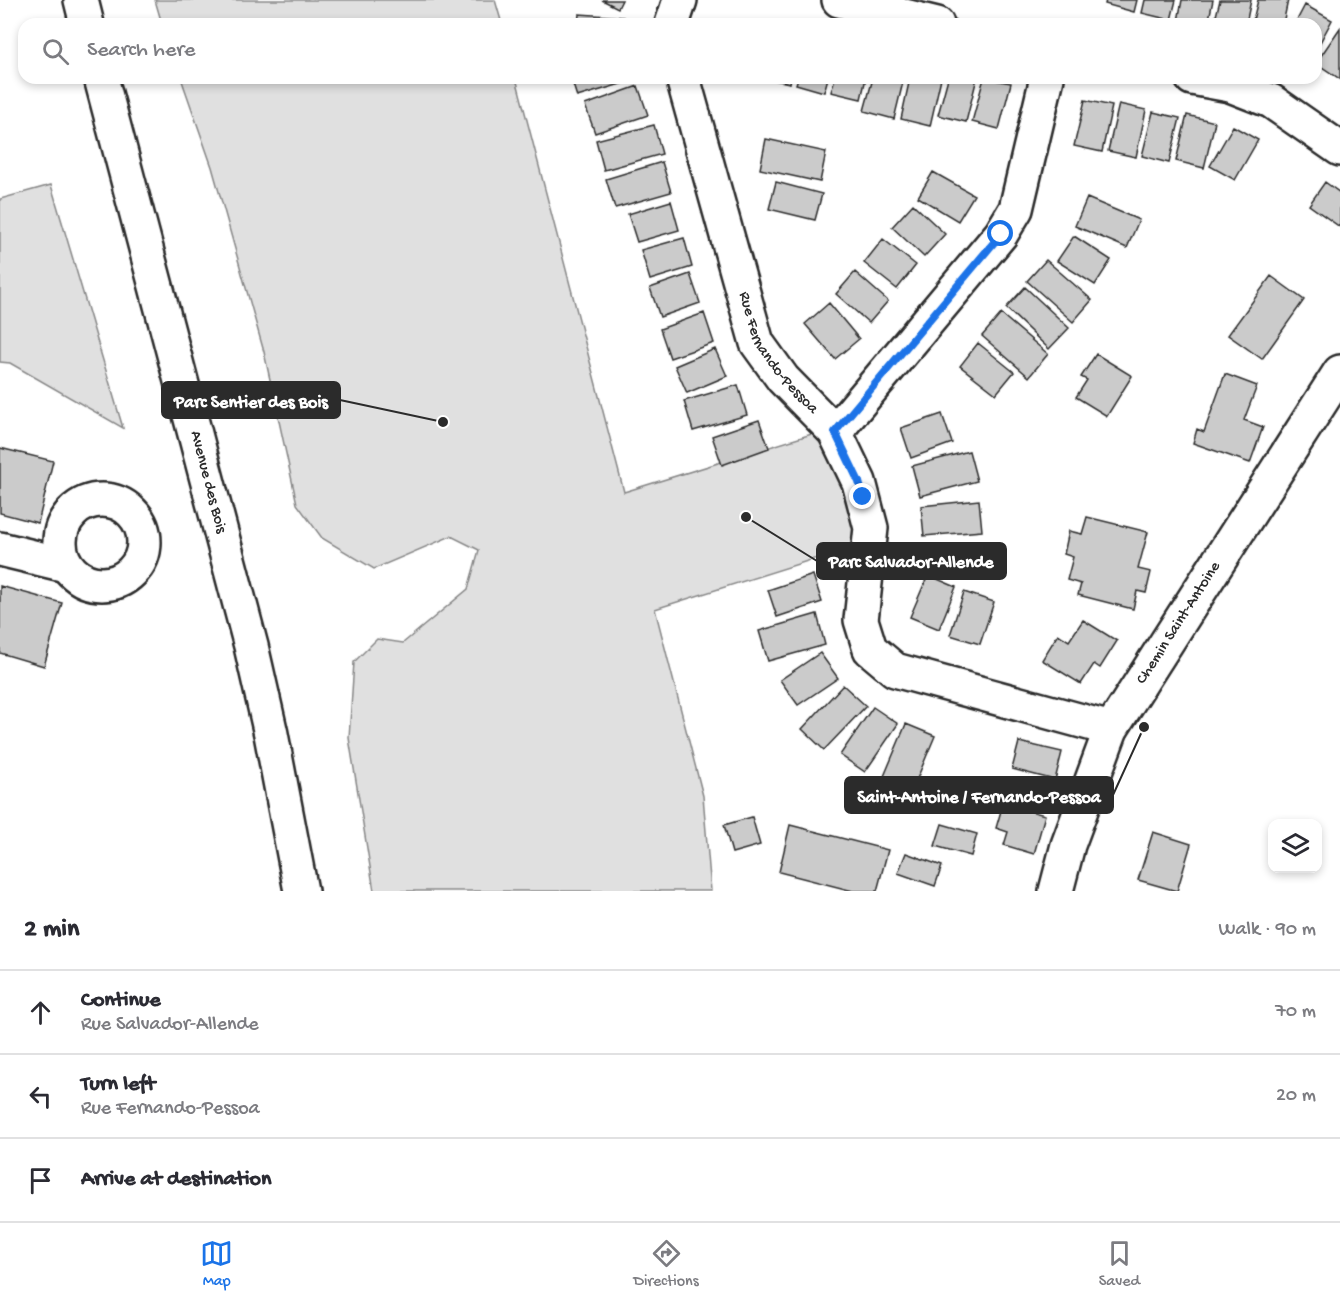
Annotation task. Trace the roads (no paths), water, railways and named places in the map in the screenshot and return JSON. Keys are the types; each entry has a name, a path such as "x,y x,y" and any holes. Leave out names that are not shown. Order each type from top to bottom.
{"street":[{"path":"81,0 86,18"},
{"path":"674,18 680,0"},
{"path":"839,0 912,18"},
{"name":"Avenue des Bois","path":"103,84 251,646 271,734 301,891"},
{"name":"Rue Fernando-Pessoa","path":"685,84 757,344 783,379 835,432 859,482 871,528 861,620 870,650 895,670 1111,729"},
{"path":"835,432 1001,234 1016,209 1046,84"},
{"path":"1225,84 1271,101 1340,149"},
{"name":"Chemin Saint-Antoine","path":"1056,891 1068,845 1111,729 1340,372"},
{"path":"0,549 66,565"}],"place":[{"name":"Parc Sentier des Bois","path":"443,422"},
{"name":"Parc Salvador-Allende","path":"746,517"},
{"name":"Saint-Antoine / Fernando-Pessoa","path":"1144,727"}]}
